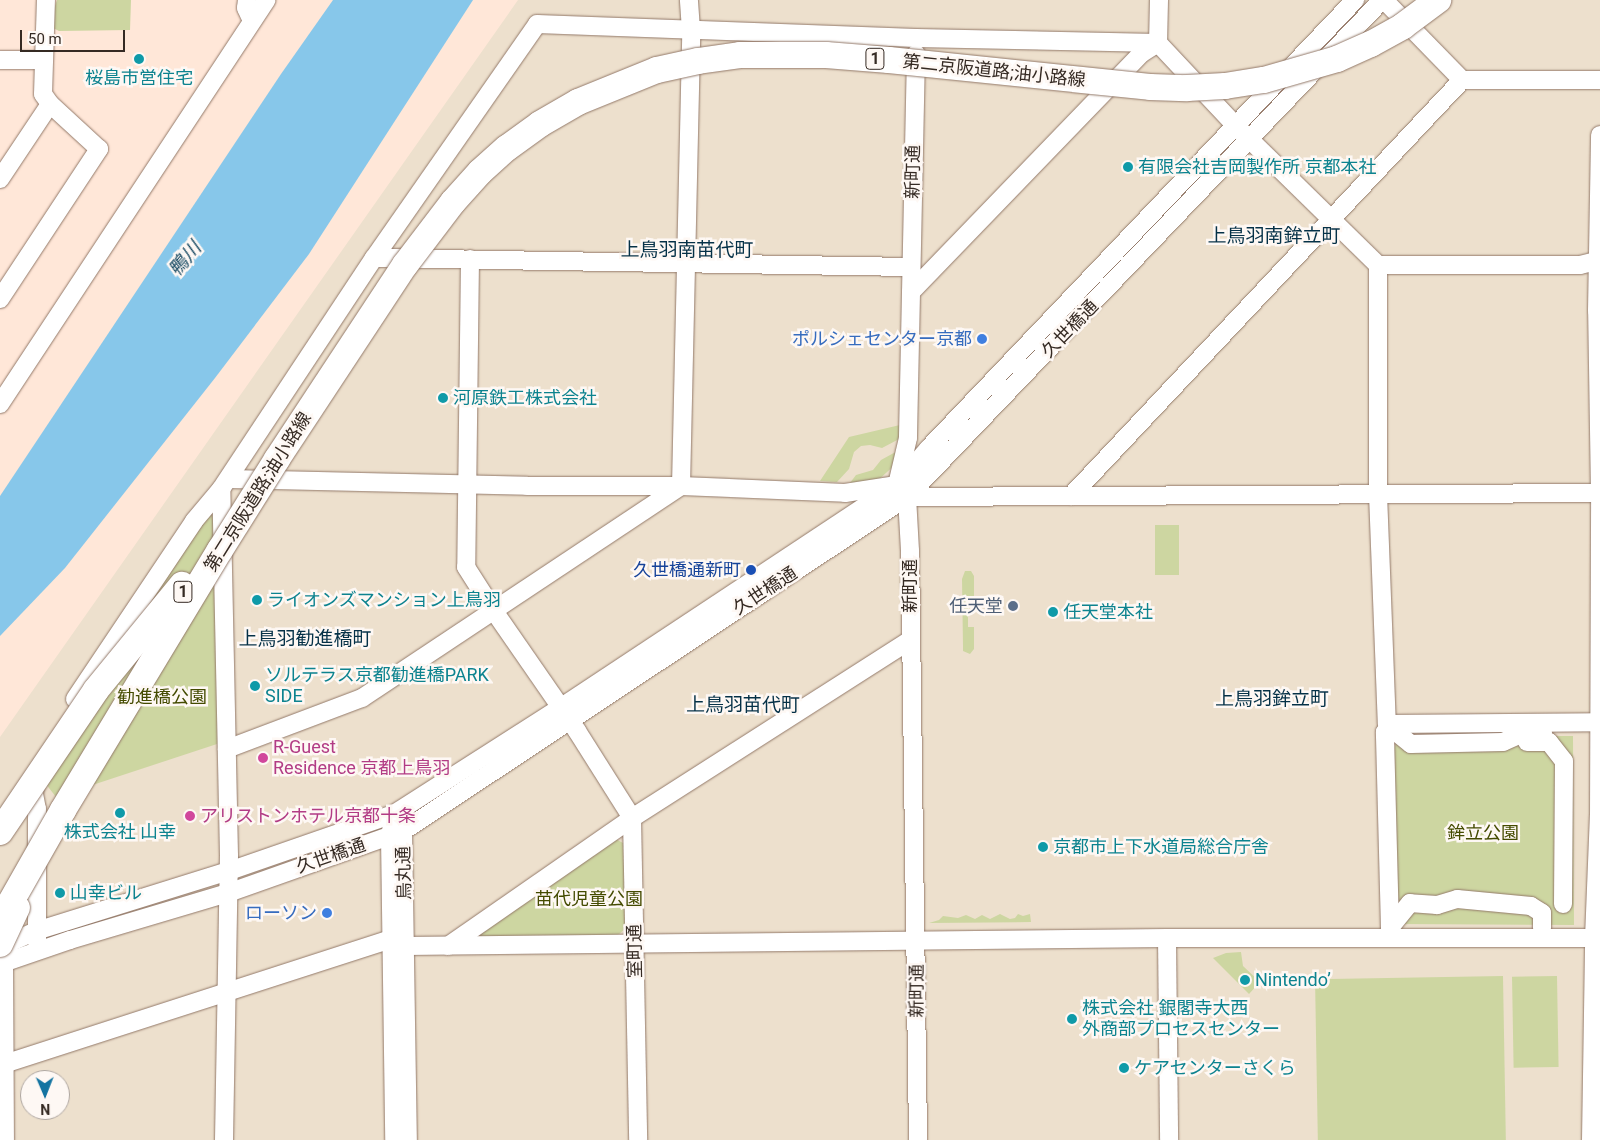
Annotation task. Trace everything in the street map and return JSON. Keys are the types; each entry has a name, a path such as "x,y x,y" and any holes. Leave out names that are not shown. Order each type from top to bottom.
{"highway":[{"name":"第二京阪道路;油小路線","path":"0,921 63,810 272,467 406,265 453,202 507,148 540,124 578,102 657,70 698,60 740,55 809,55 889,60 1150,87 1225,86 1264,80 1337,59 1371,44 1402,26 1438,0"},
{"name":"第二京阪道路;油小路線","path":"0,898 212,544 324,376 384,299"},
{"path":"0,832 96,690 161,612 212,544"},
{"path":"1,954 63,810"}],"street":[{"path":"0,299 99,149 50,104 43,94 46,0"},
{"path":"247,0 246,8 252,21"},
{"path":"0,404 266,0"},
{"path":"681,486 691,30 689,0"},
{"path":"1158,43 1160,0"},
{"name":"久世橋通","path":"902,491 928,449 1355,0"},
{"path":"1383,0 1462,80 1600,80"},
{"name":"久世橋通","path":"1,954 38,950 228,892 396,834 564,715 902,491 1095,303 1383,0"},
{"path":"38,950 36,931 37,809 34,794 40,751 194,521 225,484 374,258 537,24 916,38 1158,43 1236,126 1378,265 1580,265 1600,260"},
{"name":"新町通","path":"916,38 908,438 902,491 910,551 910,640 917,940 918,1140"},
{"path":"911,292 1142,53 1158,43"},
{"path":"0,60 44,60"},
{"path":"1071,496 1462,80"},
{"path":"0,179 50,104"},
{"path":"1591,1140 1598,847 1600,493 1598,311 1600,135"},
{"path":"374,258 911,267"},
{"path":"470,259 466,566 494,612 632,818"},
{"path":"1378,265 1378,494 1387,724 1599,722"},
{"path":"1081,289 1095,303"},
{"path":"225,484 681,486 845,493 902,491 1071,496 1600,493"},
{"path":"224,1140 229,871 225,484"},
{"path":"227,749 362,698 681,486"},
{"path":"448,946 632,818 910,640"},
{"name":"久世橋通","path":"1,954 36,931 229,871 394,814 564,715"},
{"path":"1503,742 1550,742 1564,762 1570,905 1542,920 1531,906 1489,904 1457,899 1437,905 1410,903 1390,928 1385,732 1396,732 1411,744 1503,742 1524,733 1577,730"},
{"name":"烏丸通","path":"394,814 408,1140"},
{"name":"室町通","path":"632,818 638,1140"},
{"path":"1167,938 1169,1140"},
{"path":"4,1064 227,993 398,942 448,946 635,942 1167,938 1597,938"},
{"name":"烏丸通","path":"394,1140 398,942"},
{"path":"1,954 5,1140"}],"shaded area":[{"path":"518,0 1600,0 1600,1140 0,1140 0,737"}],"green space":[{"path":"57,0 131,0 130,30 59,31 53,28 54,9"},
{"path":"900,425 901,438 882,448 870,445 861,446 854,452 849,469 837,482 820,481 849,437"},
{"path":"901,449 898,462 875,483 850,483 856,475 873,470 881,460"},
{"name":"勧進橋公園","path":"210,512 217,515 225,737 217,744 56,797 42,779 118,650"},
{"path":"1155,525 1179,525 1179,575 1155,575"},
{"path":"965,571 971,571 974,576 974,596 968,597 968,627 974,627 974,649 970,654 963,651 962,579"},
{"name":"鉾立公園","path":"1400,736 1573,736 1574,925 1394,924 1391,754"},
{"name":"苗代児童公園","path":"614,838 623,843 627,927 618,935 481,937 477,930"},
{"path":"1000,914 1010,919 1015,918 1018,914 1023,916 1030,914 1031,922 929,923 939,920 943,916 958,918 966,915 975,919 982,915 990,919"},
{"path":"1241,952 1243,966 1260,982 1249,994 1213,958 1226,953"},
{"path":"1503,976 1506,1140 1318,1140 1315,979"},
{"path":"1557,976 1559,1067 1514,1068 1512,977"}],"water":[{"name":"鴨川","path":"333,0 473,0 309,254 215,378 65,568 0,636 0,496 281,74"}],"place":[{"name":"桜島市営住宅","path":"139,59"},
{"name":"有限会社吉岡製作所 京都本社","path":"1128,167"},
{"name":"ポルシェセンター京都","path":"982,339"},
{"name":"河原鉄工株式会社","path":"443,398"},
{"name":"久世橋通新町","path":"751,570"},
{"name":"ライオンズマンション上鳥羽","path":"257,600"},
{"name":"任天堂","path":"1013,606"},
{"name":"任天堂本社","path":"1053,612"},
{"name":"ソルテラス京都勧進橋PARK SIDE","path":"255,686"},
{"name":"R-Guest Residence 京都上鳥羽","path":"263,758"},
{"name":"株式会社 山幸","path":"120,813"},
{"name":"アリストンホテル京都十条","path":"190,816"},
{"name":"京都市上下水道局総合庁舎","path":"1043,847"},
{"name":"山幸ビル","path":"60,893"},
{"name":"ローソン","path":"327,913"},
{"name":"Nintendo’","path":"1245,980"},
{"name":"株式会社 銀閣寺大西 外商部プロセスセンター","path":"1072,1019"},
{"name":"ケアセンターさくら","path":"1124,1068"}],"district":[{"name":"上鳥羽南鉾立町","path":"1274,236"},
{"name":"上鳥羽南苗代町","path":"687,250"},
{"name":"上鳥羽勧進橋町","path":"305,639"},
{"name":"上鳥羽鉾立町","path":"1272,699"},
{"name":"上鳥羽苗代町","path":"743,705"}]}
